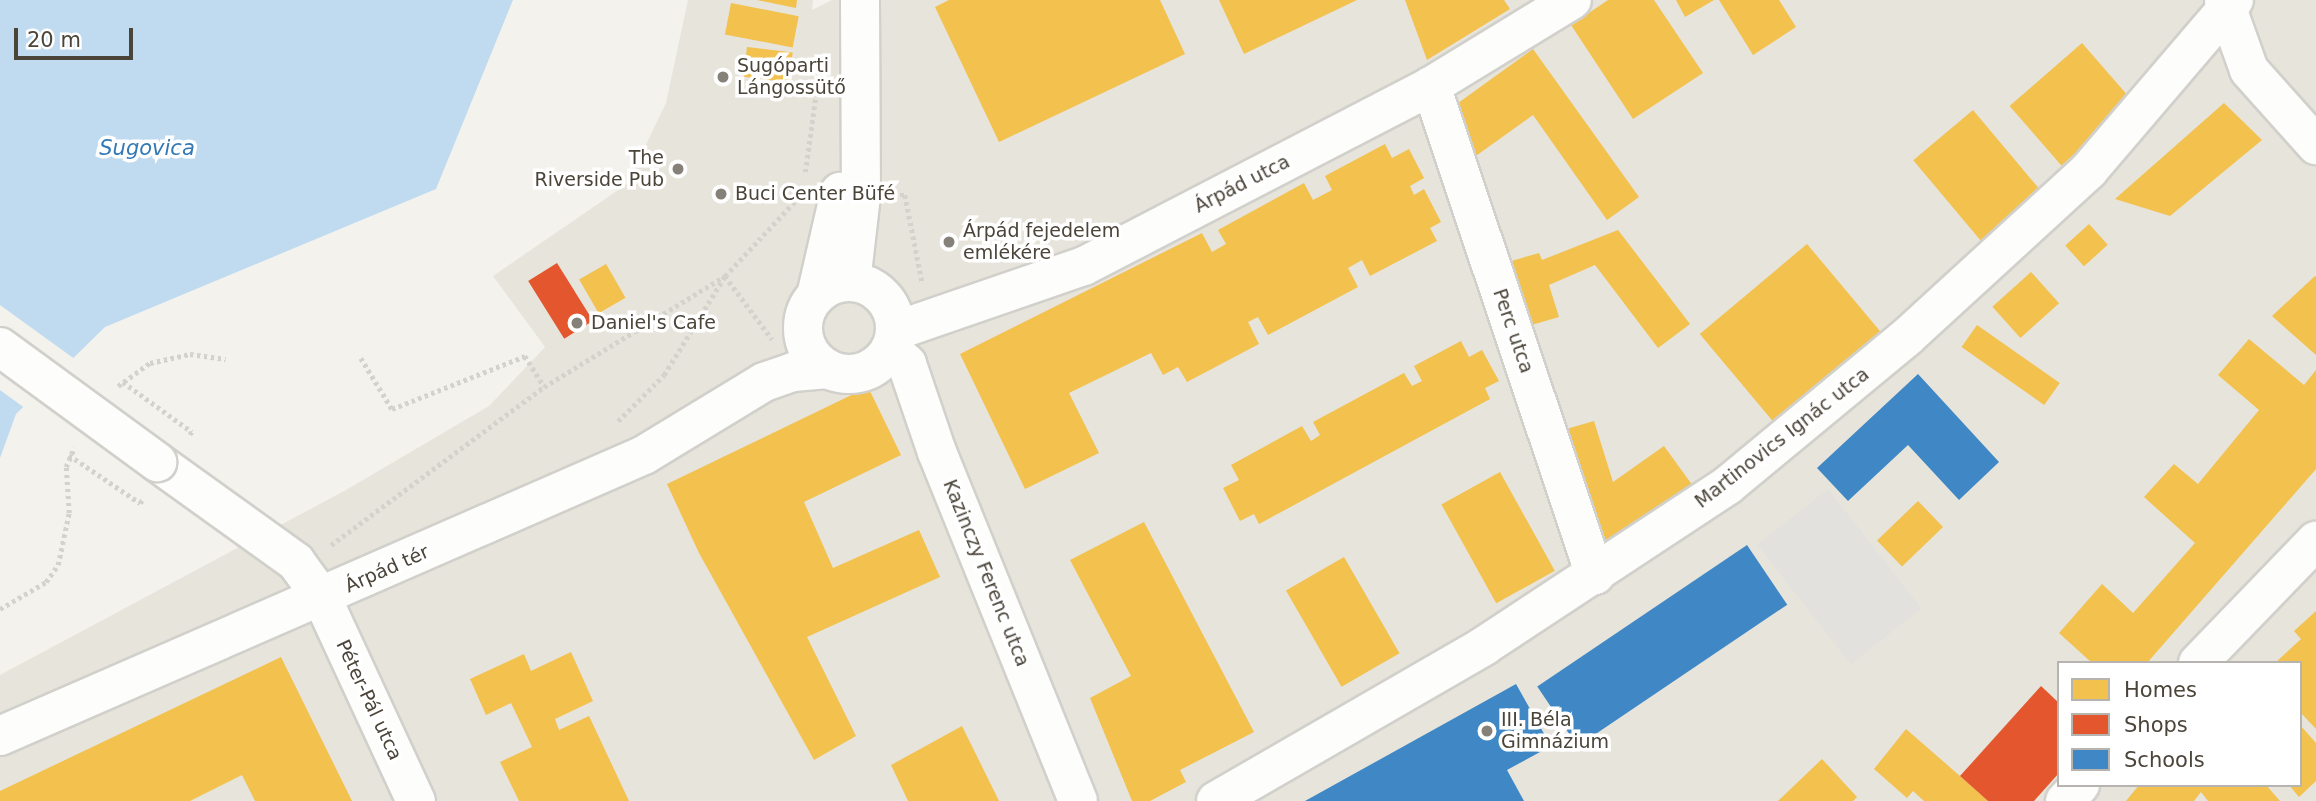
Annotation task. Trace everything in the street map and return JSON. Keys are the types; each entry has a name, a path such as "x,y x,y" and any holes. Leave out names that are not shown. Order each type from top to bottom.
{"street":[{"name":"Árpád utca","path":"893,340 1084,266 1431,86 1572,0"},
{"name":"Árpád tér","path":"764,382 803,334 803,320 834,289 861,196 861,1"},
{"path":"2228,2 2249,71 2316,145"},
{"name":"Martinovics Ignác utca","path":"1216,801 1484,646 1728,485 1907,337 2089,170 2228,2"},
{"name":"Perc utca","path":"1431,86 1595,575"},
{"path":"834,289 883,297 892,312 893,340"},
{"path":"803,334 812,354 828,369"},
{"name":"Árpád tér","path":"0,736 124,679 322,598 644,455 764,382 793,372 828,369 863,372 893,340"},
{"name":"Kazinczy Ferenc utca","path":"893,340 907,364 937,452 1078,801"},
{"name":"Péter-Pál utca","path":"0,347 296,562 322,598 416,801"},
{"path":"2200,661 2316,541"},
{"path":"2065,801 2078,787"}],"path":[{"path":"804,179 820,69"},
{"path":"607,428 664,375 725,276 802,193"},
{"path":"356,541 343,538 544,387 725,276"},
{"path":"361,358 392,409 525,356 544,387"},
{"path":"122,382 192,432"},
{"path":"69,455 140,503"}],"shaded area":[{"path":"688,0 813,0 812,10 832,0 2316,0 2316,801 0,801 0,675 346,490 489,406 545,347 493,276 627,184 666,103"},
{"path":"1828,489 1922,609 1851,664 1757,544"}],"water":[{"name":"Sugovica","path":"0,0 513,0 436,189 105,327 16,414 0,458"}],"pier":[{"path":"0,305 76,360 26,409 0,390"}],"building: Homes":[{"path":"757,0 797,0 796,8"},
{"path":"949,0 1160,0 1185,54 999,142 935,7"},
{"path":"1219,0 1357,0 1244,54"},
{"path":"1405,0 1504,0 1510,9 1427,60"},
{"path":"1608,0 1654,0 1703,73 1633,119 1571,25"},
{"path":"1676,0 1714,0 1685,17"},
{"path":"1719,0 1779,0 1796,27 1753,55"},
{"path":"731,3 799,16 793,48 725,34"},
{"path":"2082,43 2134,103 2061,166 2010,106"},
{"path":"747,47 793,53 789,82 743,77"},
{"path":"1533,49 1639,197 1607,220 1533,115 1473,158 1454,106"},
{"path":"2224,103 2262,140 2170,216 2115,199"},
{"path":"1973,110 2045,196 1985,246 1913,160"},
{"path":"1385,144 1392,158 1409,149 1424,178 1410,186 1414,195 1424,189 1441,222 1430,228 1437,241 1370,276 1362,260 1348,268 1358,287 1268,335 1258,317 1248,322 1259,344 1187,382 1178,367 1163,375 1151,353 1069,393 1099,453 1025,489 960,354 1202,233 1212,252 1226,244 1218,230 1304,183 1313,200 1332,190 1325,176"},
{"path":"2089,224 2108,245 2084,266 2065,245"},
{"path":"1618,230 1690,324 1658,348 1595,265 1549,285 1559,317 1528,326 1508,262 1539,253 1542,260"},
{"path":"1807,244 1883,335 1776,425 1700,334"},
{"path":"606,264 626,298 599,313 579,280"},
{"path":"2031,272 2059,303 2020,338 1992,307"},
{"path":"2316,277 2316,355 2272,316"},
{"path":"1977,325 2060,383 2044,405 1962,347"},
{"path":"2249,339 2304,385 2316,370 2316,469 2149,661 2090,661 2059,633 2102,584 2133,613 2195,543 2144,497 2174,464 2198,484 2259,410 2218,375"},
{"path":"1461,341 1469,357 1482,350 1499,381 1485,388 1490,399 1259,524 1254,514 1240,521 1223,488 1239,480 1231,465 1302,426 1311,441 1320,435 1313,422 1404,373 1412,386 1422,381 1414,366"},
{"path":"868,387 901,455 804,502 833,568 919,530 940,577 807,637 856,736 814,760 699,553 667,484"},
{"path":"1594,421 1613,482 1664,446 1693,486 1601,552 1563,430"},
{"path":"1500,472 1555,571 1496,603 1441,504"},
{"path":"1918,501 1943,527 1902,566 1877,541"},
{"path":"1144,522 1254,732 1180,770 1186,782 1150,801 1132,801 1090,698 1131,676 1070,560"},
{"path":"1344,557 1400,653 1341,687 1286,590"},
{"path":"2316,611 2316,729 2302,714 2302,661 2277,661 2301,639 2294,631"},
{"path":"571,652 593,701 555,719 559,730 589,716 629,801 519,801 500,762 532,747 511,703 486,715 470,679 524,654 531,671"},
{"path":"281,657 352,801 255,801 242,775 190,801 0,801 0,791"},
{"path":"962,726 999,801 908,801 891,765"},
{"path":"2302,727 2316,743 2316,781 2299,797 2291,787 2302,787"},
{"path":"1906,729 1988,801 1924,801 1913,791 1907,798 1874,769"},
{"path":"1822,759 1857,797 1853,801 1778,801"},
{"path":"2137,787 2268,787 2280,801 2208,801 2201,792 2194,801 2126,801"}],"building: Shops":[{"path":"557,263 593,321 564,339 528,281"},
{"path":"2041,686 2057,701 2057,775 2034,801 1988,801 1960,776"}],"building: Schools":[{"path":"1918,374 1999,462 1959,500 1908,445 1848,501 1817,468"},
{"path":"1747,545 1787,605 1578,746 1537,686"},
{"name":"III. Béla Gimnázium","path":"1516,684 1551,746 1507,770 1524,801 1305,801"}],"place":[{"name":"Sugóparti Lángossütő","path":"723,77"},
{"name":"The Riverside Pub","path":"678,169"},
{"name":"Buci Center Büfé","path":"721,194"},
{"name":"Árpád fejedelem emlékére","path":"949,242"},
{"name":"Daniel's Cafe","path":"577,323"},
{"name":"III. Béla Gimnázium","path":"1487,731"}]}
